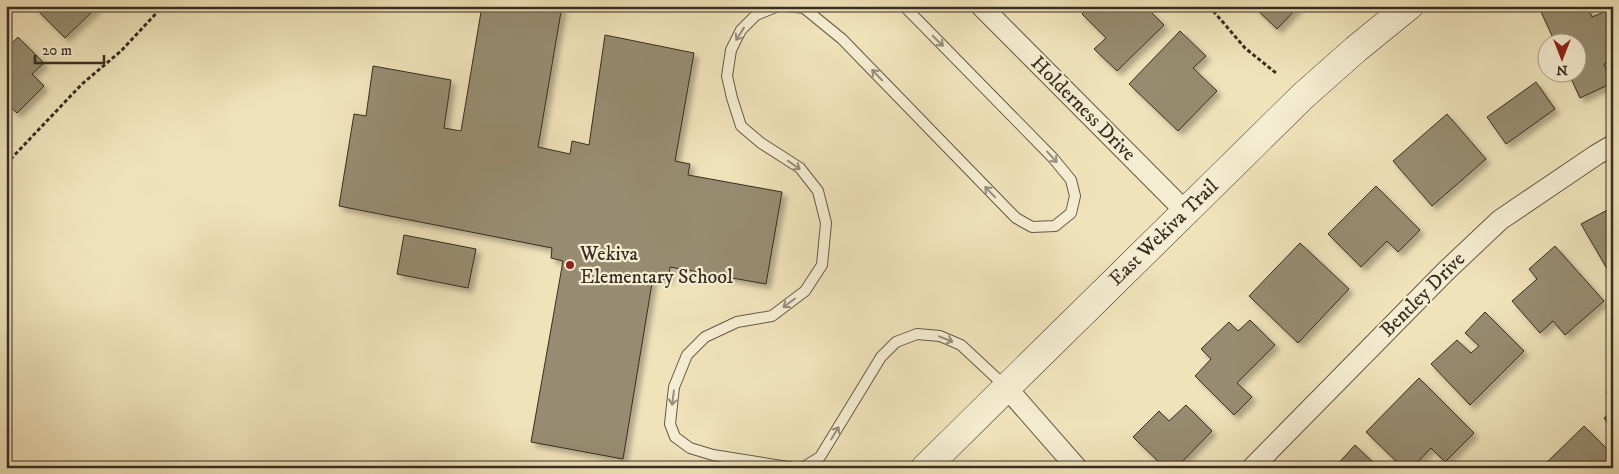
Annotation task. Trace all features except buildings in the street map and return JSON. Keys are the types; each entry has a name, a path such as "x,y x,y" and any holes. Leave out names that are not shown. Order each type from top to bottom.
{"street":[{"name":"Holderness Drive","path":"981,6 1186,212"},
{"name":"East Wekiva Trail","path":"925,468 1303,96 1356,49 1409,6"},
{"name":"Bentley Drive","path":"1252,468 1446,271 1500,220 1613,145"},
{"path":"1006,387 1077,468"}],"lane":[{"path":"778,6 756,15 741,30 731,50 727,76 741,126 761,143 800,168 818,191 826,223 822,265 805,291 772,316 736,322 705,337 687,355 674,387 670,424 675,437 690,448 712,455 794,468"},
{"path":"787,6 804,8 842,39 1016,218 1032,227 1055,226 1071,213 1075,196 1071,180 1053,158 904,6"},
{"path":"802,468 820,456 881,357 896,342 917,334 940,336 961,345 1006,387"}],"path":[{"path":"6,164 82,84 121,51 163,6"},
{"path":"1209,6 1244,48 1276,73"}],"place":[{"name":"Wekiva Elementary School","path":"570,265"}]}
